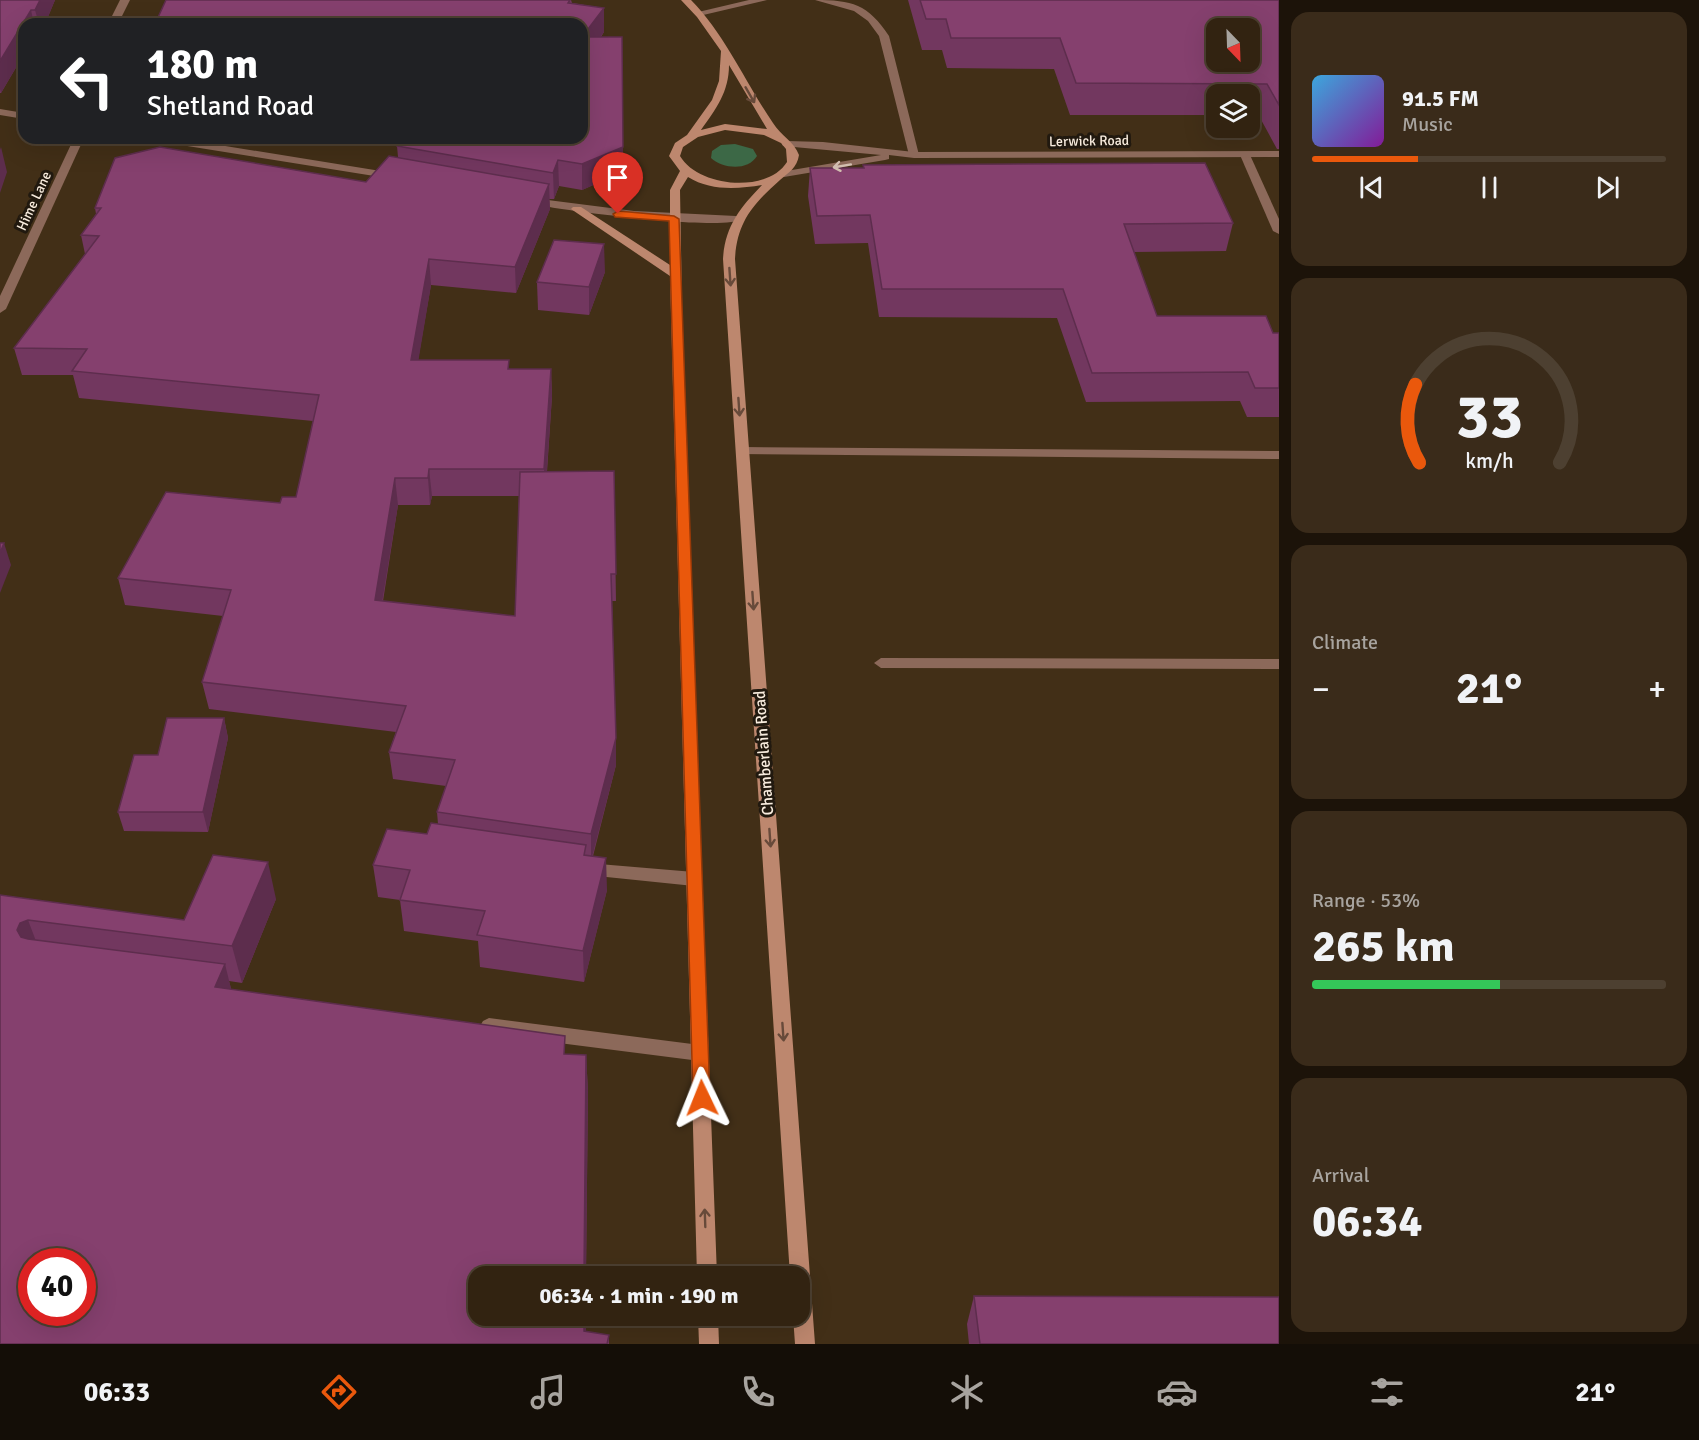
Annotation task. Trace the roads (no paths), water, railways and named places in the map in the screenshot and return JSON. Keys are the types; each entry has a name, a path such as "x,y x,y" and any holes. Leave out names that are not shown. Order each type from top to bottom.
{"street":[{"path":"116,18 124,0"},
{"path":"686,0 713,31 776,136"},
{"path":"699,13 762,0"},
{"path":"820,0 860,8 875,20 884,36 914,155"},
{"path":"692,135 717,100 724,81 725,52"},
{"path":"0,112 18,115"},
{"path":"519,198 577,209 674,219 736,219 791,167 794,159 793,151 776,136 761,131 725,127 692,135 680,143 674,153 676,163 685,172 699,180 728,185 758,184 780,176"},
{"name":"Hime Lane","path":"0,309 76,144"},
{"path":"194,144 404,177"},
{"name":"Lerwick Road","path":"787,144 823,145 914,155 1279,154"},
{"name":"Lerwick Road","path":"780,176 900,154"},
{"path":"1245,154 1279,231"},
{"path":"685,172 675,190 674,219 707,1266"},
{"path":"577,209 677,275"},
{"name":"Chamberlain Road","path":"736,219 729,241 729,259 805,1344"},
{"path":"743,451 1279,455"},
{"path":"881,663 1279,664"},
{"path":"574,867 694,879"},
{"path":"468,1023 700,1053"},
{"path":"708,1326 709,1344"}]}
